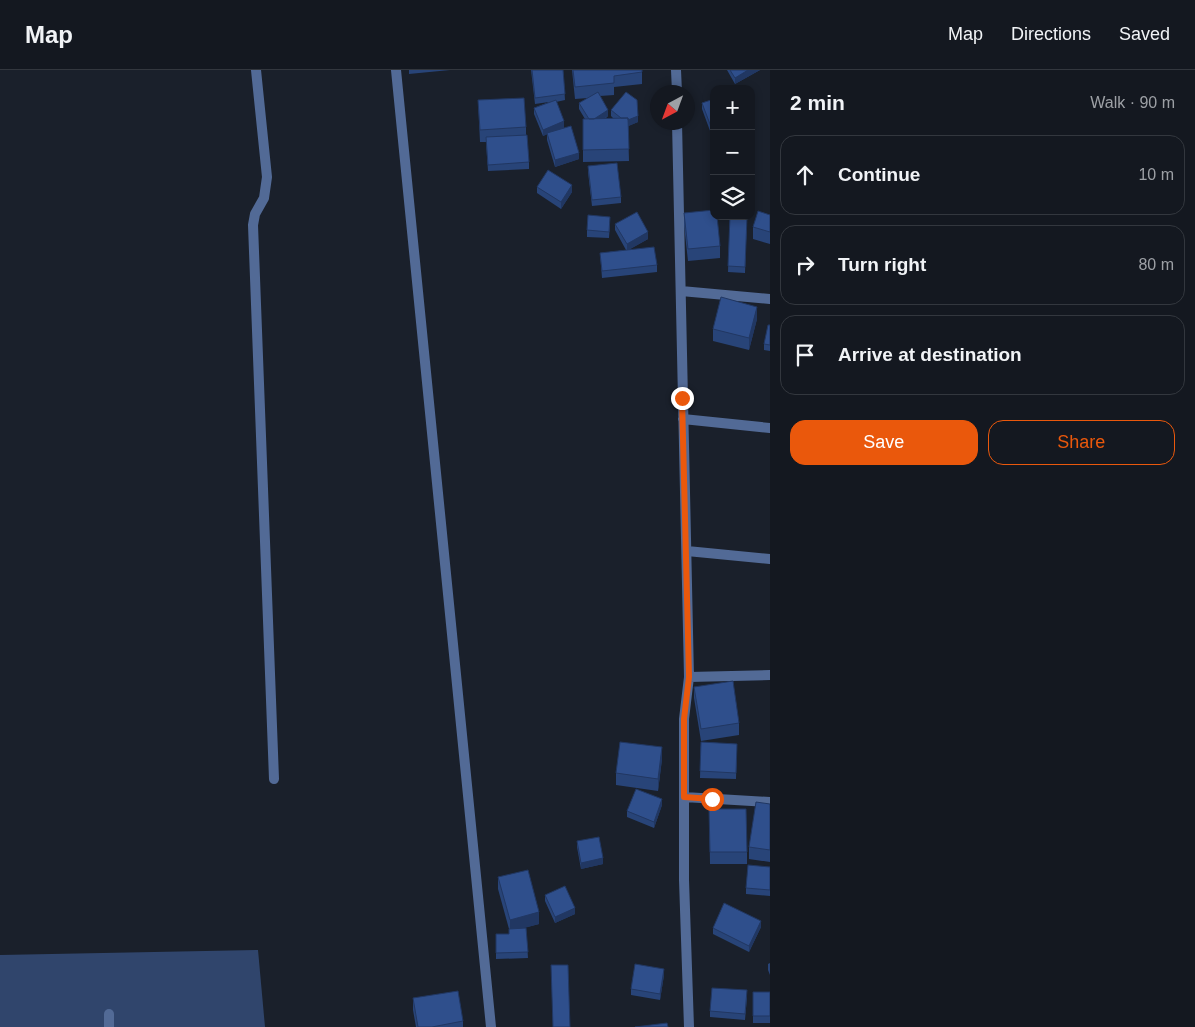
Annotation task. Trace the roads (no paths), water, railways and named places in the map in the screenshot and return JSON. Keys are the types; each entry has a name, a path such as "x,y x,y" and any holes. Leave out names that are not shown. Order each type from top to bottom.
{"street":[{"path":"256,70 267,177 264,198 255,214 253,225 274,779"},
{"path":"396,70 491,1027"},
{"path":"676,70 677,85"},
{"path":"677,130 689,677 684,719 684,880 689,1027"},
{"path":"681,291 770,299"},
{"path":"683,420 770,428"},
{"path":"687,550 770,559"},
{"path":"689,677 770,674"},
{"path":"684,797 770,802"},
{"path":"109,1014 109,1027"}]}
